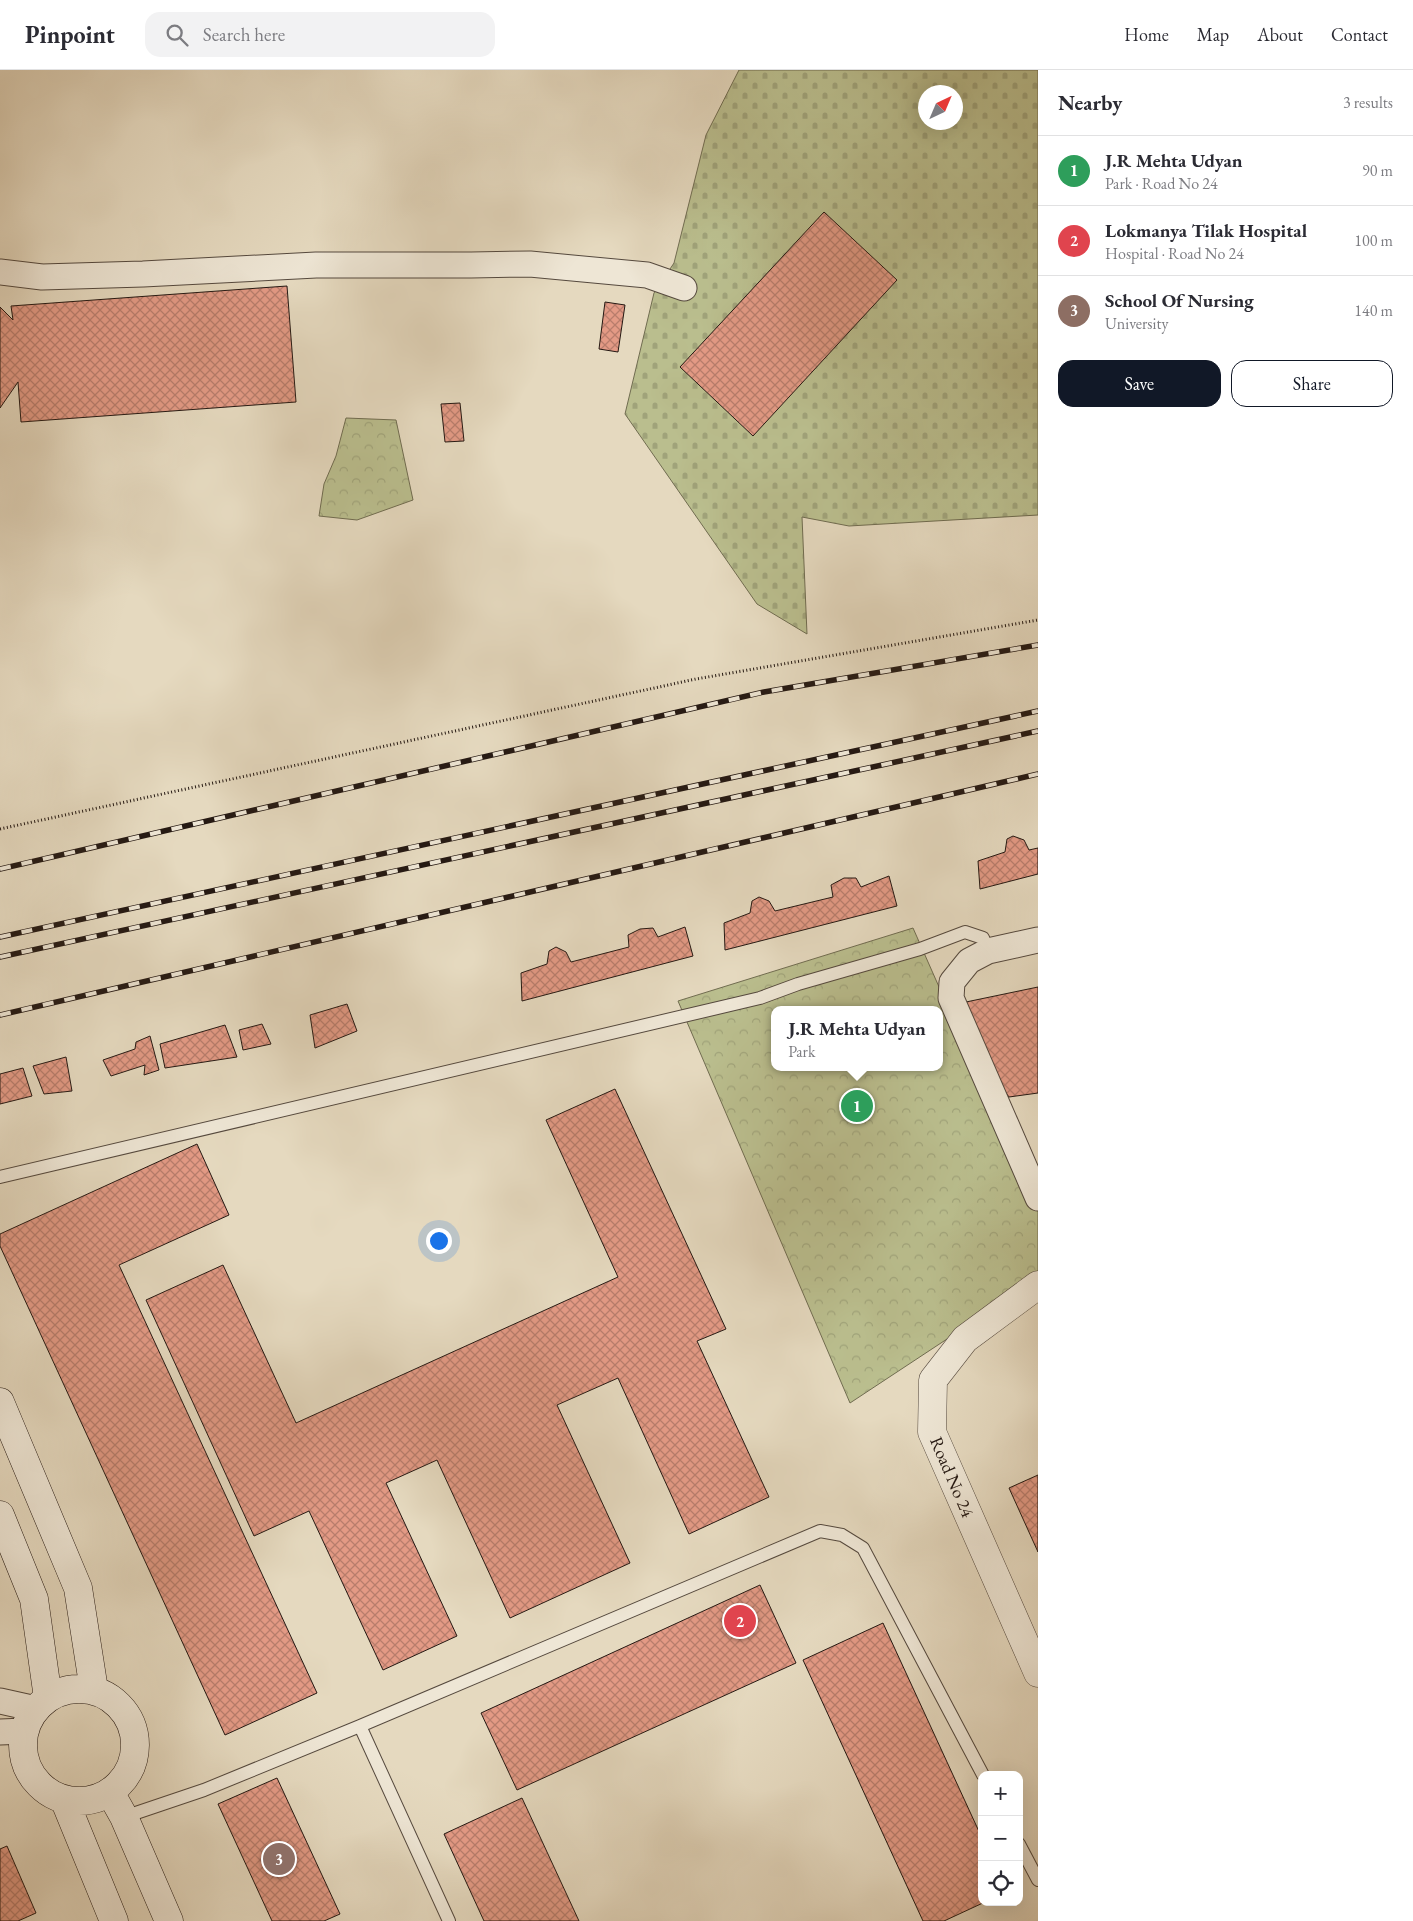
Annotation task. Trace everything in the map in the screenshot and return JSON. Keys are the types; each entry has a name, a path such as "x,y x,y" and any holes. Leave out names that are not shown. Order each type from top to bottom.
{"main road":[{"name":"Road No 24","path":"1038,1286 965,1338 933,1380 932,1432 1038,1673"},
{"path":"0,1402 78,1588 94,1690"},
{"path":"0,1515 34,1599 27,1717 23,1737 23,1754 28,1769 36,1782 49,1793 64,1799 79,1801 96,1799 110,1792 122,1782 131,1768 135,1752 130,1721 121,1707 108,1697 94,1690 78,1688 62,1691 27,1717"},
{"path":"110,1792 124,1817 169,1921"},
{"path":"64,1799 114,1921"}],"street":[{"path":"0,272 42,277 306,266 530,264 647,275 684,288"},
{"path":"1038,940 988,951 969,961 952,982 951,998 1038,1198"},
{"path":"0,1701 11,1702 27,1717"}],"lane":[{"path":"0,1177 760,998 798,984 920,949 965,932 983,938 988,951"},
{"path":"124,1817 204,1790 360,1726 820,1531 842,1535 863,1548 981,1771"},
{"path":"360,1726 449,1921"},
{"path":"1023,1852 1038,1880"}],"path":[{"path":"0,829 696,679 1038,620"}],"green space":[{"path":"739,70 1038,70 1038,515 849,526 802,517 807,634 757,604 625,414 654,293 674,263 706,135"},
{"path":"346,418 396,420 413,500 357,520 319,516 324,484 336,456"},
{"path":"913,928 1038,1211 1038,1279 850,1403 678,1001"}],"building":[{"path":"824,212 897,280 753,436 680,367"},
{"path":"287,286 296,402 21,422 18,382 0,408 0,307 13,320 11,306"},
{"path":"605,302 625,305 618,352 599,349"},
{"path":"460,403 464,441 445,442 441,404"},
{"path":"1013,836 1024,840 1029,850 1038,848 1038,874 980,889 978,861 1005,852 1007,839"},
{"path":"889,876 897,906 725,950 724,923 750,913 752,901 759,897 769,901 775,911 833,897 831,885 844,878 856,878 861,887"},
{"path":"685,927 693,956 522,1001 521,973 547,964 549,951 556,947 566,952 571,962 629,947 628,935 640,929 653,928 658,937"},
{"path":"1038,987 1038,1093 1009,1097 984,1063 966,1002"},
{"path":"347,1004 357,1031 315,1048 310,1015"},
{"path":"262,1024 271,1044 243,1050 239,1030"},
{"path":"225,1025 237,1057 165,1068 160,1044"},
{"path":"150,1036 159,1070 144,1075 145,1065 111,1076 103,1060 135,1049 136,1042"},
{"path":"66,1057 72,1091 44,1094 33,1066"},
{"path":"23,1068 32,1096 0,1104 0,1074"},
{"path":"615,1089 726,1329 697,1341 769,1497 689,1534 618,1378 557,1405 630,1563 510,1618 437,1460 386,1483 457,1636 383,1670 309,1511 254,1536 146,1300 223,1265 296,1423 618,1277 546,1120"},
{"path":"197,1144 229,1215 119,1265 317,1693 225,1735 0,1246 0,1234"},
{"path":"1038,1475 1038,1552 1009,1488"},
{"path":"760,1585 796,1663 517,1790 481,1713"},
{"path":"883,1623 978,1829 978,1905 944,1921 923,1921 803,1660"},
{"path":"277,1778 340,1914 324,1921 272,1921 218,1804"},
{"path":"522,1798 579,1921 484,1921 444,1834"},
{"path":"7,1846 36,1913 18,1921 0,1921 0,1849"}],"railway":[{"path":"0,869 764,692 1038,645"},
{"path":"0,937 1038,711"},
{"path":"0,957 1038,731"},
{"path":"0,1015 1038,774"}],"place":[{"name":"J.R Mehta Udyan","path":"857,1106"},
{"name":"Lokmanya Tilak Hospital","path":"740,1621"},
{"name":"School Of Nursing","path":"279,1859"}]}
